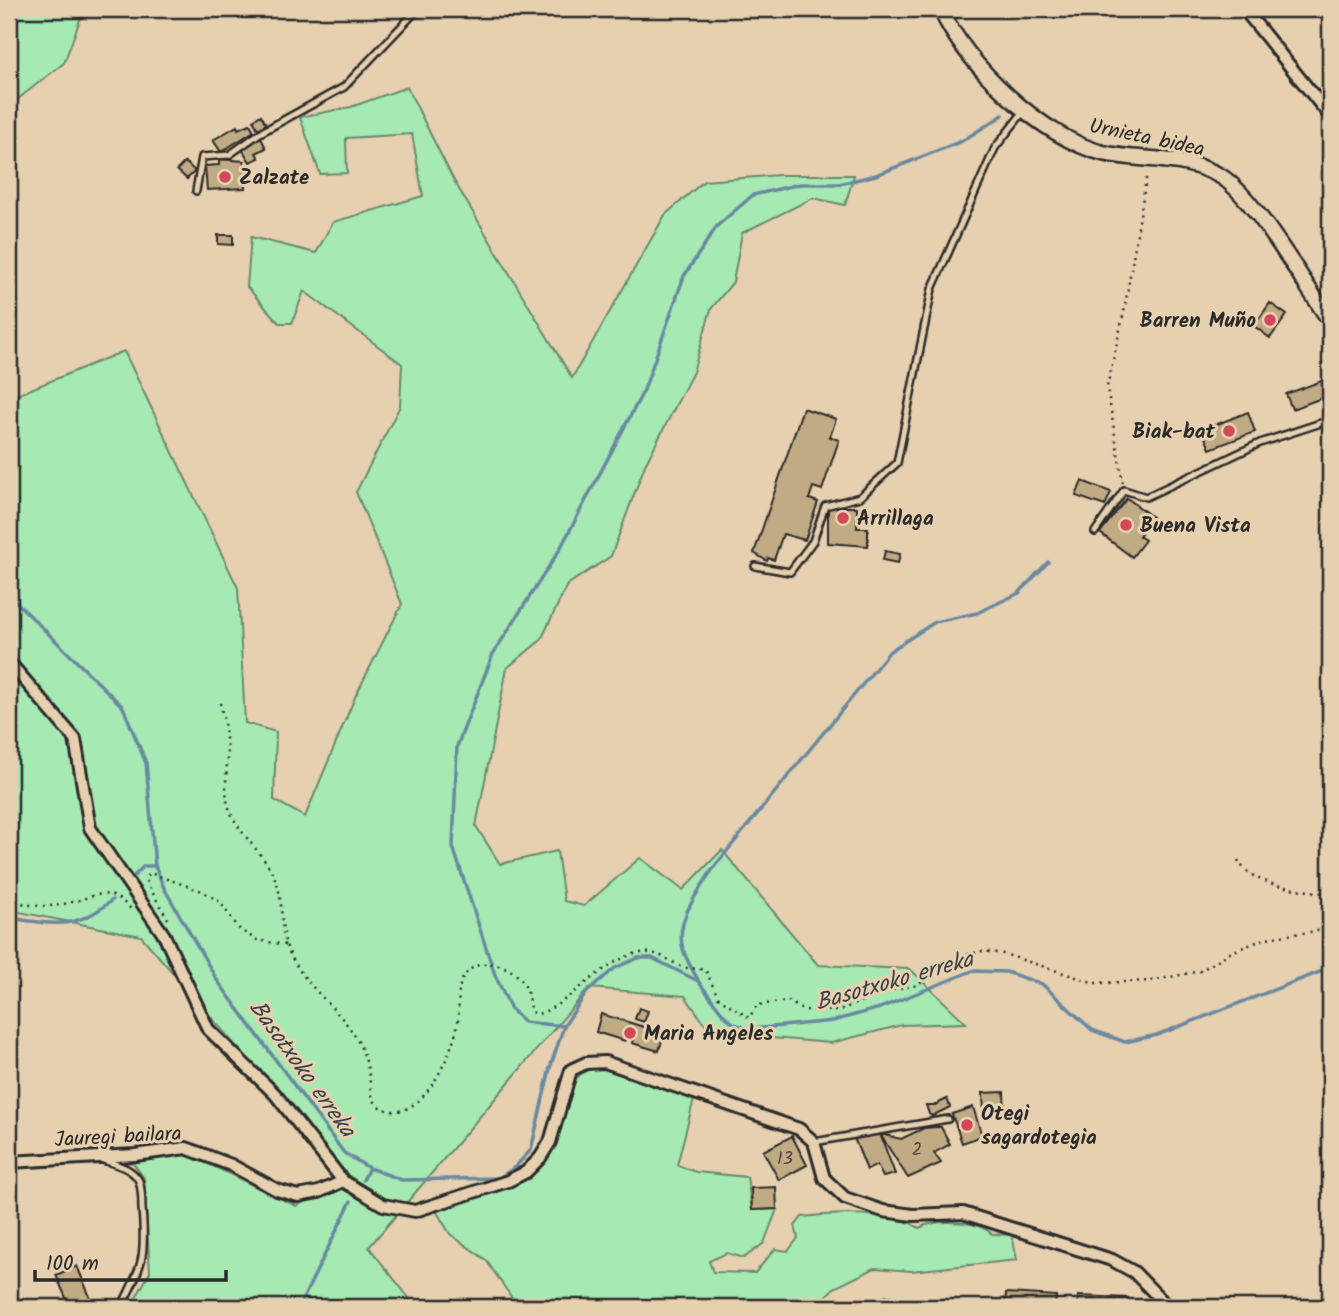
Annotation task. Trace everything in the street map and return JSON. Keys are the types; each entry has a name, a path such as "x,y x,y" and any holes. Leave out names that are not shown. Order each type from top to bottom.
{"street":[{"name":"Urnieta bidea","path":"941,9 965,52 1053,131 1089,149 1190,164 1222,178 1235,188 1329,315"},
{"path":"1244,9 1330,117"},
{"path":"9,662 75,739 90,828 164,935 208,1029 275,1094 343,1181 383,1205 415,1211 508,1181 526,1172 540,1158 550,1142 565,1083 571,1070 586,1063 605,1062 799,1129 814,1142 824,1178 845,1198 883,1211 913,1215 963,1213 1112,1260 1134,1272 1168,1307"},
{"name":"Jauregi bailara","path":"9,1162 186,1148 232,1165 277,1190 298,1196 319,1192 343,1181"}],"lane":[{"path":"196,191 202,158 229,155 260,133 344,87 418,9"},
{"path":"755,566 790,572 813,541 825,506 860,497 897,464 932,289 995,148 1026,109"},
{"path":"1095,532 1124,490 1146,497 1260,443 1330,420"},
{"path":"814,1142 948,1119"},
{"path":"96,1157 127,1169 139,1181 145,1250 139,1273 121,1307"}],"path":[{"path":"1124,490 1107,387 1124,312 1149,158"},
{"path":"220,703 226,734 228,805 237,825 274,877 286,945 302,973 334,1006 363,1047 375,1103 387,1110 398,1111 415,1106 427,1093 453,1040 460,982 472,967 480,963 496,964 516,976 526,988 532,1012 538,1014 611,966 632,955 650,953 670,958 680,966 706,971 718,997 749,1018 757,1005 786,1001 802,1010 838,1011 887,991 918,985 960,956 975,952 1004,954 1104,984 1161,980 1200,971 1229,953 1267,938 1330,929"},
{"path":"1238,860 1247,873 1264,880 1330,894"},
{"path":"146,879 150,873 202,891 220,902 240,930 263,943 286,945"},
{"path":"9,899 37,906 65,904 102,893 121,899 136,914"}],"green space":[{"path":"9,9 84,9 64,63 9,106"},
{"path":"407,87 453,179 572,378 665,215 704,181 780,175 854,175 845,205 813,198 742,233 733,282 711,309 693,372 645,465 611,556 567,585 541,640 507,668 476,826 500,864 557,851 564,901 584,906 640,858 683,890 722,850 818,965 910,969 966,1023 902,1025 831,1043 711,1033 685,996 589,988 369,1247 416,1307 131,1307 150,1272 144,1178 131,1160 186,1153 296,1206 352,1180 141,936 9,910 9,398 124,351 238,588 245,723 276,732 274,800 305,817 355,697 402,604 356,492 400,406 402,364 304,291 292,323 279,323 247,287 251,237 316,253 333,222 423,196 412,134 346,138 347,173 320,174 300,117 351,107"},
{"path":"597,1067 694,1099 677,1165 696,1172 747,1177 752,1210 777,1209 764,1243 744,1258 727,1253 709,1261 713,1272 755,1273 775,1249 788,1251 798,1238 795,1226 802,1217 829,1215 879,1216 908,1222 919,1228 946,1222 977,1226 992,1234 1012,1235 1017,1260 911,1271 875,1268 834,1288 814,1307 526,1307 531,1303 512,1298 486,1260 450,1234 434,1207 507,1181 551,1149 574,1080 585,1071"}],"building":[{"path":"1330,52 1330,66 1323,58"},
{"path":"1330,85 1330,108 1319,94"},
{"path":"261,115 266,124 258,129 253,120"},
{"path":"250,124 254,131 221,152 213,140 237,126 238,129"},
{"path":"261,138 266,148 256,153 259,158 250,162 242,149"},
{"name":"Zalzate","path":"219,159 244,161 245,188 207,190 205,166 219,165"},
{"path":"185,162 195,171 187,179 177,170"},
{"path":"218,235 233,235 233,245 218,244"},
{"name":"Barren Muño","path":"1270,303 1287,315 1270,338 1254,326"},
{"path":"1327,379 1330,395 1292,409 1286,394"},
{"path":"803,408 836,419 830,437 839,440 822,490 813,487 809,499 818,502 805,540 783,534 774,560 768,558 767,561 754,553"},
{"name":"Biak-bat","path":"1248,412 1255,432 1210,449 1202,430"},
{"path":"1082,481 1111,492 1105,506 1076,496"},
{"name":"Buena Vista","path":"1127,498 1152,517 1139,536 1145,540 1132,557 1100,533"},
{"name":"Arrillaga","path":"828,507 857,507 857,528 868,528 868,546 828,543"},
{"path":"885,551 900,554 898,563 883,560"},
{"path":"639,1008 648,1011 644,1022 635,1019"},
{"name":"Maria Angeles","path":"601,1014 664,1033 659,1051 632,1043 633,1040 626,1037 625,1041 596,1032"},
{"path":"1004,1092 1005,1114 984,1115 983,1093"},
{"path":"947,1099 950,1107 932,1116 929,1114 926,1105 935,1105"},
{"name":"Otegi sagardotegia","path":"973,1107 982,1136 962,1143 952,1114"},
{"path":"941,1127 950,1144 934,1153 941,1163 908,1178 880,1134 901,1139 924,1128"},
{"path":"880,1134 895,1174 883,1177 877,1165 867,1170 854,1138"},
{"path":"792,1136 807,1165 779,1180 763,1151"},
{"path":"776,1187 777,1209 752,1210 751,1188"},
{"path":"77,1266 90,1297 69,1305 56,1275"},
{"path":"1006,1293 1056,1296 1055,1307 1005,1307"},
{"path":"886,1296 892,1296 897,1307 865,1307"},
{"path":"1078,1296 1128,1298 1128,1307 1078,1307"}],"waterway":[{"path":"564,1026 524,1022 511,1009 495,975 453,847 457,746 493,654 560,549 644,390 684,276 717,226 753,195 800,184 839,184 876,175 962,141 1003,115"},
{"path":"698,980 686,957 681,938 685,917 696,895 714,867 890,651 935,622 977,613 1019,593 1048,562"},
{"name":"Basotxoko erreka","path":"9,595 123,707 146,763 155,866 164,888 217,980 344,1153 369,1168 402,1180 499,1178 515,1167 531,1150 550,1068 564,1026 587,992 615,968 638,958 652,958 698,981 734,1024 751,1029 833,1021 880,1008 972,971 1006,972 1042,984 1092,1030 1125,1042 1157,1035 1330,968"},
{"path":"133,877 144,866 155,866"},
{"path":"9,918 51,923 75,921 87,917 112,900"},
{"path":"363,1180 369,1168"},
{"path":"299,1307 351,1201"}],"place":[{"name":"Zalzate","path":"225,177"},
{"name":"Barren Muño","path":"1270,320"},
{"name":"Biak-bat","path":"1229,431"},
{"name":"Arrillaga","path":"843,518"},
{"name":"Buena Vista","path":"1126,525"},
{"name":"Maria Angeles","path":"630,1033"},
{"name":"Otegi sagardotegia","path":"967,1125"}]}
